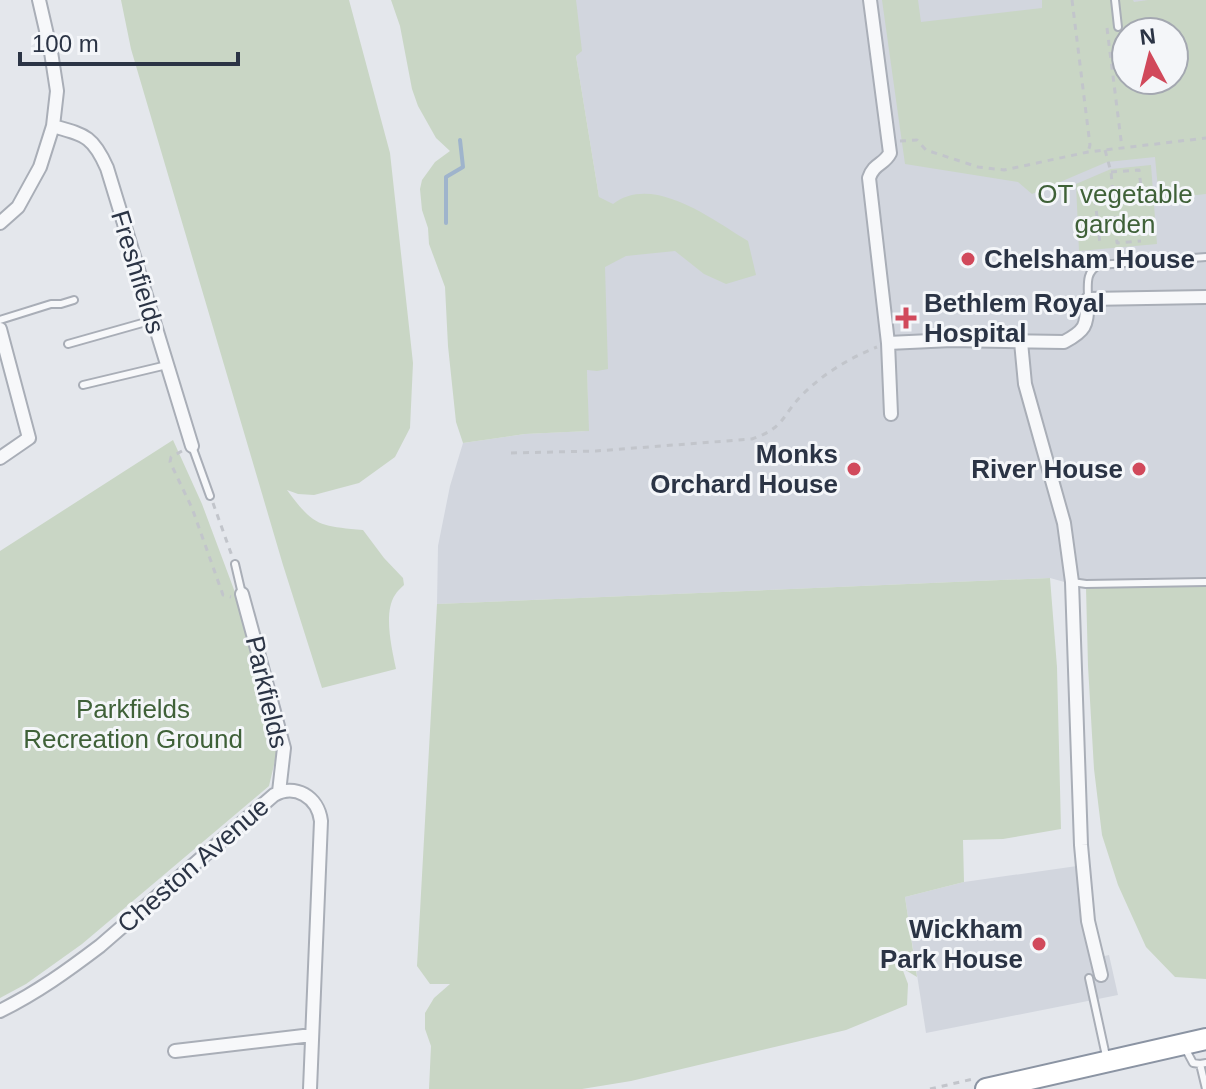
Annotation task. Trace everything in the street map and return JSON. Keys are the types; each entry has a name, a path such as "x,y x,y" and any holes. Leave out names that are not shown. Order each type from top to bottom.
{"highway":[{"path":"999,1087 1206,1039"}],"street":[{"path":"0,223 18,207 40,167 53,126 57,91 39,0"},
{"path":"870,0 890,153 886,160 872,169 869,178 888,343 891,414"},
{"name":"Freshfields","path":"53,126 83,135 100,151 192,446"},
{"path":"888,343 952,340 1064,342 1087,323 1088,299 1206,297"},
{"path":"0,329 29,438 0,458"},
{"path":"1021,342 1025,384 1064,523 1072,582 1081,845 1095,976"},
{"name":"Parkfields","path":"242,594 284,748 279,792"},
{"name":"Cheston Avenue","path":"0,1011 34,994 91,952 279,792 292,790 306,795 320,815 310,1089"},
{"path":"175,1051 312,1035"}],"lane":[{"path":"1088,299 1089,274 1092,268 1099,265 1206,257"},
{"path":"0,320 74,300"},
{"path":"68,344 153,320"},
{"path":"83,385 167,365"},
{"path":"192,446 210,496"},
{"path":"235,564 242,594"},
{"path":"1072,582 1206,582"},
{"path":"1095,976 1107,1061"},
{"path":"1183,1045 1191,1061 1203,1064 1206,1089"}],"path":[{"path":"1072,0 1090,145 1088,152"},
{"path":"1107,30 1122,148"},
{"path":"889,142 917,140 926,150 978,167 1004,170 1088,152 1206,138"},
{"path":"1105,150 1113,193"},
{"path":"1111,172 1139,170 1142,195 1120,197 1113,193"},
{"path":"1082,201 1108,198 1113,193"},
{"path":"1114,206 1120,197"},
{"path":"1108,198 1114,206 1117,243 1141,241"},
{"path":"1095,199 1100,244"},
{"path":"511,453 596,451 752,439 768,433 782,422 820,379 855,356 888,343"},
{"path":"192,446 171,457 170,462 192,508 223,595 231,597 242,594"},
{"path":"210,496 235,564"}],"shaded area":[{"name":"Bethlem Royal Hospital","path":"576,0 1206,0 1206,586 1086,588 1050,578 437,604 438,546 450,486 463,443 525,434 588,431 587,369 599,197 576,56"},
{"path":"1077,866 1083,922 1092,959 1109,955 1118,995 926,1033 905,897 964,882"}],"green space":[{"path":"121,0 349,0 390,153 413,363 410,428 395,457 359,483 314,495 287,490 304,511 319,522 363,530 403,578 404,585 395,595 390,611 396,669 322,688 131,49"},
{"path":"391,0 576,0 582,51 576,56 599,197 613,204 629,196 646,194 664,197 700,212 748,241 756,275 726,284 704,274 675,251 626,256 605,267 608,369 587,370 589,431 525,434 463,443 456,422 445,287 429,244 420,189 422,180 435,162 450,151 436,138 418,106"},
{"path":"882,0 918,0 921,22 1042,8 1042,0 1206,0 1206,194 1159,199 1155,157 1107,162 1032,194 1018,182 905,164"},
{"name":"OT vegetable garden","path":"1151,165 1157,244 1079,251 1076,184 1111,169"},
{"name":"Parkfields Recreation Ground","path":"173,440 202,504 236,595 278,748 269,786 82,944 26,984 0,998 0,551"},
{"path":"1050,578 1057,667 1061,829 1003,839 963,840 964,882 905,897 917,977 902,968 908,984 907,1005 846,1030 631,1081 582,1089 429,1089 431,1046 425,1029 425,1013 434,998 450,984 430,984 417,966 437,604"},
{"path":"1206,586 1206,979 1175,977 1146,947 1118,885 1102,835 1094,769 1086,588"}],"waterway":[{"path":"446,223 446,177 463,167 460,140"}],"place":[{"name":"Chelsham House","path":"968,259"},
{"name":"Bethlem Royal Hospital","path":"906,318"},
{"name":"Monks Orchard House","path":"854,469"},
{"name":"River House","path":"1139,469"},
{"name":"Wickham Park House","path":"1039,944"}]}
